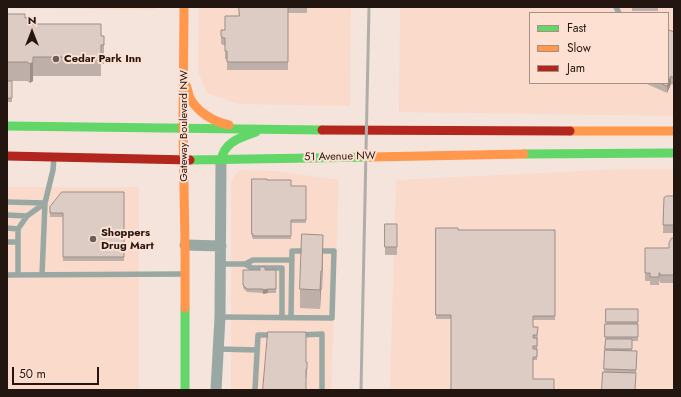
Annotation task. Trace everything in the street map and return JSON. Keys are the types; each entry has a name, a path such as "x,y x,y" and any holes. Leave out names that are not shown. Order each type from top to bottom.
{"main road":[{"name":"Gateway Boulevard NW","path":"184,7 183,129 185,390"},
{"path":"184,77 190,96 200,111 206,116 226,125 262,129"},
{"path":"7,126 367,131 674,131"},
{"path":"221,160 222,151 233,141 262,129"},
{"name":"51 Avenue NW","path":"7,156 221,160 581,153 674,153"}],"street":[{"path":"216,390 220,317 221,160"},
{"path":"185,245 221,246"}],"lane":[{"path":"42,275 45,203 53,170 54,157"},
{"path":"7,202 45,203"},
{"path":"18,275 18,229 27,216 45,203"},
{"path":"7,216 27,216"},
{"path":"7,228 18,229"},
{"path":"7,242 18,242"},
{"path":"220,317 282,318 291,318 332,318 334,252 292,251 291,318"},
{"path":"221,264 245,264 253,260 292,260"},
{"path":"245,264 252,268 282,268 282,318"},
{"path":"7,275 185,274"},
{"path":"293,335 322,334 322,390"},
{"path":"255,390 258,335 279,335"},
{"path":"218,349 257,350"}],"shaded area":[{"path":"155,7 155,10 7,8"},
{"path":"199,7 351,7 350,106 238,104 207,93 198,71"},
{"path":"400,7 674,7 674,116 399,112"},
{"path":"623,169 674,169 674,390 390,390 396,180"},
{"path":"241,170 275,171 339,180 331,390 231,390 231,182 234,176"},
{"path":"7,187 139,187 139,390 7,390"}],"building":[{"path":"239,7 288,7 288,62 227,62 225,38 222,38 221,36 221,30 225,30 225,16 239,16"},
{"path":"7,14 25,14 25,18 33,18 33,24 101,24 101,36 104,36 104,45 101,45 101,57 33,57 33,62 30,64 27,62 7,62"},
{"path":"669,30 674,32 674,78 671,76 669,80"},
{"path":"7,81 12,81 12,98 7,98"},
{"path":"252,179 291,180 291,186 306,186 306,220 291,220 291,236 253,236"},
{"name":"Shoppers Drug Mart","path":"62,192 124,192 124,257 63,257 63,213 50,213 50,207"},
{"path":"667,196 674,196 674,225 663,225 664,198"},
{"path":"385,224 397,224 397,247 385,247"},
{"path":"436,228 458,228 458,230 555,230 555,316 533,316 533,327 538,327 537,335 533,335 533,338 537,338 537,346 533,346 533,349 537,349 537,357 533,357 533,379 554,379 554,390 451,390 451,315 436,315"},
{"path":"302,234 323,235 320,290 300,289"},
{"path":"672,238 674,238 674,275 660,275 659,273 659,277 650,277 650,273 645,273 645,248 669,248 669,243"},
{"path":"259,267 265,267 265,270 276,270 276,289 247,289 243,285 243,270 260,270"},
{"path":"606,309 638,309 638,322 606,322"},
{"path":"605,324 638,324 638,337 605,337"},
{"path":"268,332 306,332 306,390 263,390"},
{"path":"606,339 632,339 632,349 605,349"},
{"path":"605,350 637,351 636,370 604,369"},
{"path":"603,372 636,373 635,390 602,390"}],"railway":[{"path":"361,390 369,7"}],"traffic: fast":[{"path":"7,126 322,130"},
{"path":"221,160 226,148 230,144 239,138 256,132"},
{"path":"524,154 674,153"},
{"path":"190,160 371,157"},
{"path":"185,308 185,390"}],"traffic: slow":[{"path":"184,7 183,129 185,308"},
{"path":"186,85 190,98 201,112 212,119 229,125"},
{"path":"570,131 674,131"},
{"path":"371,157 524,154"}],"traffic: jam":[{"path":"322,130 570,131"},
{"path":"7,156 190,160"}],"place":[{"name":"Cedar Park Inn","path":"56,59"},
{"name":"Shoppers Drug Mart","path":"93,239"}]}
